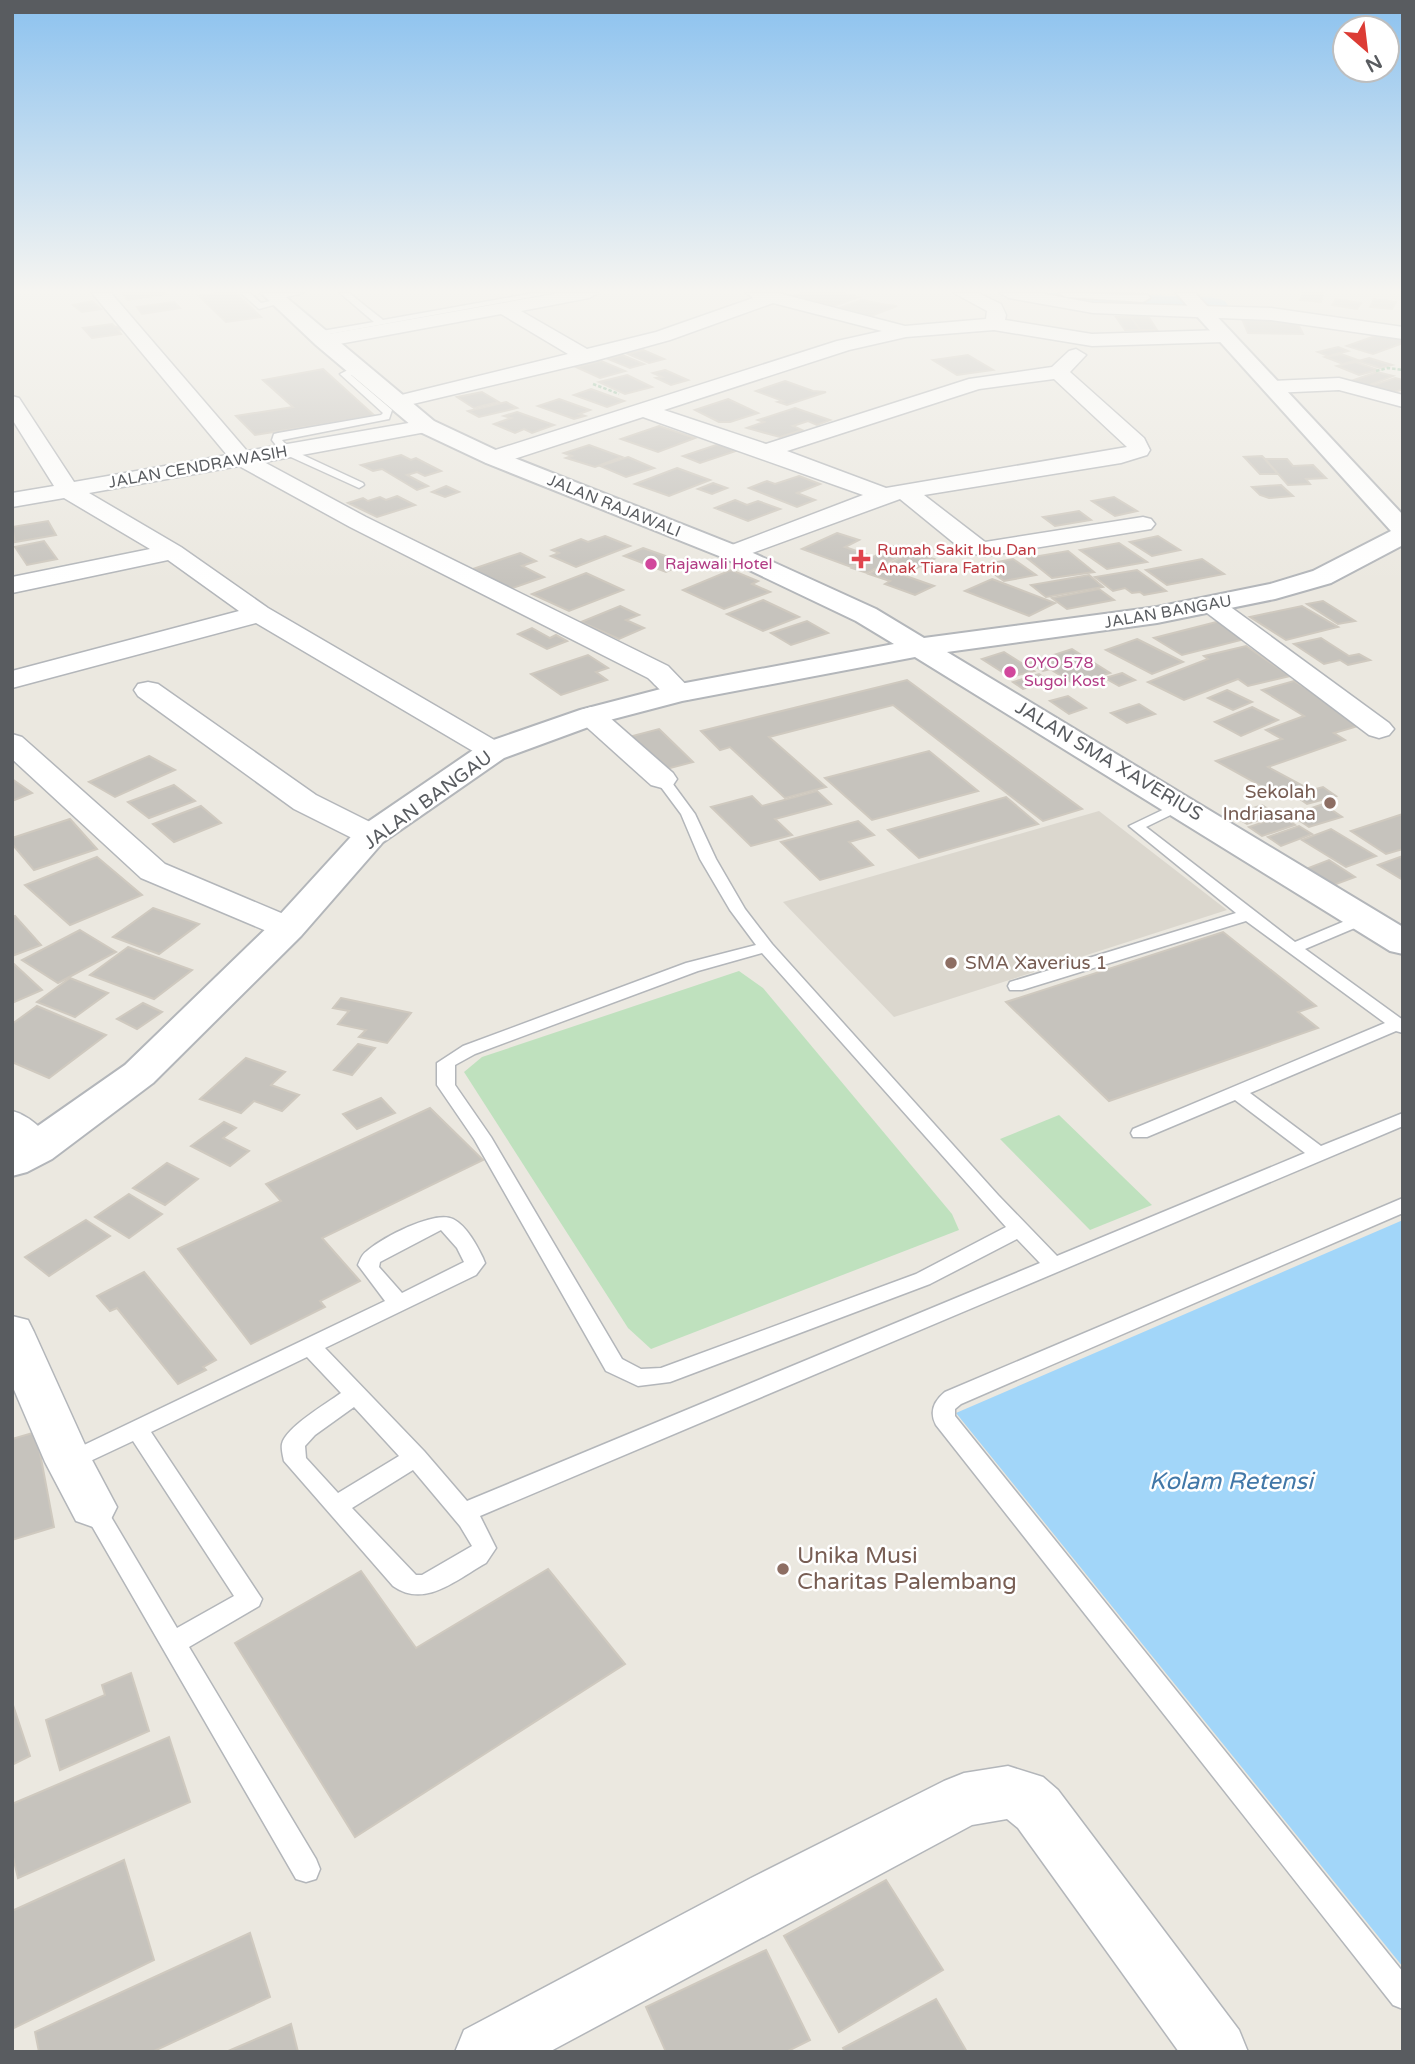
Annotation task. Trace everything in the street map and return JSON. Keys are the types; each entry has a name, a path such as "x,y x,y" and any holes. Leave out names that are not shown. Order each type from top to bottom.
{"street":[{"path":"183,389 241,458 358,523 658,672 680,693"},
{"name":"JALAN RAJAWALI","path":"381,389 426,426 494,458 733,553 833,601"},
{"path":"396,402 450,389"},
{"path":"494,458 711,389"},
{"path":"766,451 956,389"},
{"path":"733,553 894,493 1121,456 1139,450 1136,443 1077,389"},
{"path":"1274,389 1399,522"},
{"path":"1359,389 1403,401"},
{"path":"12,401 68,491 172,552 259,614 493,751"},
{"path":"646,411 894,493 974,547 985,549 1143,524"},
{"name":"JALAN CENDRAWASIH","path":"12,500 426,426"},
{"name":"JALAN BANGAU","path":"20,1145 139,1074 288,928 372,835 493,751 591,716 680,693 1212,605 1322,577 1399,522"},
{"path":"12,585 172,552"},
{"name":"JALAN SMA XAVERIUS","path":"833,601 856,618 925,652 1182,806 1403,943"},
{"path":"1212,605 1379,729"},
{"path":"12,681 259,614"},
{"path":"148,690 305,802 372,835"},
{"path":"591,716 662,779"},
{"path":"12,743 153,871 288,928"},
{"path":"12,1332 69,1462 93,1507"},
{"path":"486,2052 964,1800 1008,1792 1023,1796 1038,1809 1217,2052"}],"lane":[{"path":"359,485 286,451 279,444 278,436 385,417 388,412 362,389"},
{"path":"662,779 688,814 708,859 738,910 766,947 1054,1265"},
{"path":"1182,806 1136,826 1248,915 1400,1026"},
{"path":"1016,986 1248,915"},
{"path":"1294,948 1363,919"},
{"path":"766,947 692,967 454,1056 446,1063 446,1085 482,1137 614,1365 638,1378 662,1376 923,1279 1019,1229"},
{"path":"1140,1133 1400,1026"},
{"path":"1237,1092 1318,1154"},
{"path":"463,1514 1403,1119"},
{"path":"1403,1205 953,1398 944,1406 943,1413 944,1419 1403,1996"},
{"path":"69,1462 400,1304 469,1270 475,1263 473,1256 448,1225 431,1225 372,1256 368,1265 371,1271 400,1304"},
{"path":"310,1346 416,1457 463,1514 481,1538 484,1548 478,1556 425,1585 412,1586 402,1579 295,1461 293,1444 307,1429 354,1395"},
{"path":"137,1429 250,1599 173,1643"},
{"path":"335,1506 416,1457"},
{"path":"93,1507 306,1869"}],"shaded area":[{"name":"SMA Xaverius 1","path":"1099,811 1227,910 894,1017 783,902"}],"green space":[{"path":"739,971 763,988 952,1214 959,1230 651,1349 628,1328 464,1072 482,1057"},
{"path":"1059,1115 1152,1205 1090,1230 1000,1139"}],"water":[{"name":"Kolam Retensi","path":"1403,1220 1403,1967 956,1413"}],"building":[{"path":"273,389 345,389 375,416 255,435 236,416 293,407"},
{"path":"592,389 624,401 607,407 574,395"},
{"path":"615,389 643,389 625,394"},
{"path":"808,389 826,392 787,405 756,391"},
{"path":"1381,389 1402,389 1392,393"},
{"path":"482,392 499,402 474,408 457,397"},
{"path":"559,399 590,410 579,414 585,416 574,419 538,406"},
{"path":"728,399 758,413 730,422 719,422 695,410"},
{"path":"506,402 517,408 479,417 468,411"},
{"path":"795,408 830,420 817,425 808,421 793,426 802,430 780,437 747,428 764,422 758,420"},
{"path":"517,412 554,425 532,433 524,429 515,433 494,424 511,418 504,416"},
{"path":"659,426 695,438 658,452 621,439"},
{"path":"722,443 739,450 700,463 683,456"},
{"path":"589,445 622,457 595,467 566,458 572,456 564,453"},
{"path":"401,455 411,460 416,458 441,471 425,476 417,472 407,475 428,486 417,490 382,469 373,471 361,465"},
{"path":"1262,456 1278,474 1260,474 1244,457"},
{"path":"628,457 654,468 626,477 600,466"},
{"path":"1265,459 1287,459 1293,466 1313,465 1326,478 1306,479 1310,484 1288,485"},
{"path":"677,468 710,480 669,496 635,484"},
{"path":"799,476 820,484 797,493 815,500 797,507 749,488 767,481 775,484"},
{"path":"713,483 727,488 712,494 698,489"},
{"path":"1281,485 1293,496 1269,498 1260,495 1252,487"},
{"path":"446,486 459,492 445,497 432,492"},
{"path":"397,496 415,505 377,517 348,503 363,498 368,501 380,497 386,500"},
{"path":"1114,497 1137,511 1115,516 1092,501"},
{"path":"735,500 747,505 758,501 780,509 748,521 715,508"},
{"path":"1079,511 1091,520 1055,526 1043,517"},
{"path":"48,521 56,535 15,542 12,527"},
{"path":"837,533 859,540 845,547 871,556 851,567 802,549"},
{"path":"605,536 630,546 576,567 551,556 559,553 552,550 581,539 588,542"},
{"path":"1158,536 1180,550 1152,556 1130,542"},
{"path":"44,541 57,559 27,565 15,547"},
{"path":"1119,543 1147,562 1107,569 1080,550"},
{"path":"894,546 909,551 867,573 852,568"},
{"path":"643,548 685,563 666,572 624,556"},
{"path":"1068,551 1094,572 1052,578 1027,558"},
{"path":"912,552 934,559 903,575 934,586 915,595 885,584 890,581 869,574"},
{"path":"520,553 536,561 522,566 544,577 510,589 473,569"},
{"path":"1013,559 1036,575 1004,581 981,565"},
{"path":"1202,559 1224,574 1167,585 1146,570"},
{"path":"731,570 758,581 752,584 770,592 724,609 683,590"},
{"path":"1137,570 1166,591 1144,595 1140,592 1132,593 1125,588 1113,591 1095,577"},
{"path":"586,573 623,590 569,611 532,594"},
{"path":"1089,575 1103,587 1046,597 1031,585"},
{"path":"992,579 1055,603 1029,616 965,591"},
{"path":"1099,589 1114,600 1067,609 1052,598"},
{"path":"763,600 799,617 763,631 727,614"},
{"path":"1323,601 1355,621 1338,624 1307,604"},
{"path":"620,606 639,615 626,620 644,628 619,639 581,622"},
{"path":"1302,606 1338,627 1286,640 1250,617"},
{"path":"807,621 828,633 791,645 771,633"},
{"path":"1220,621 1249,638 1182,655 1154,638"},
{"path":"532,628 550,638 556,635 567,641 547,649 518,634"},
{"path":"1321,638 1349,656 1359,654 1370,660 1348,665 1340,660 1324,664 1294,644"},
{"path":"1137,639 1183,662 1152,674 1106,650"},
{"path":"1246,646 1290,676 1248,686 1238,679 1184,700 1148,682 1208,659 1204,656"},
{"path":"1072,649 1110,673 1074,684 1050,669 1043,671 1029,663"},
{"path":"1004,652 1034,671 1010,677 982,659"},
{"path":"588,655 608,668 596,672 607,680 561,695 531,674"},
{"path":"1122,673 1135,680 1119,686 1105,678"},
{"path":"1039,674 1049,681 1023,689 1013,682"},
{"path":"907,680 1082,809 1043,821 893,705 769,737 826,787 785,798 730,747 720,750 701,731"},
{"path":"1294,681 1365,724 1334,733 1345,740 1268,767 1303,786 1279,796 1216,761 1282,739 1266,730 1304,716 1262,690"},
{"path":"1227,690 1252,702 1233,710 1208,698"},
{"path":"1068,696 1086,708 1069,714 1050,701"},
{"path":"1139,704 1155,714 1127,723 1111,713"},
{"path":"1252,707 1278,720 1241,736 1215,722"},
{"path":"659,729 693,762 659,771 625,738"},
{"path":"929,751 978,791 872,820 825,778"},
{"path":"149,756 175,770 115,797 89,782"},
{"path":"12,779 32,793 12,801"},
{"path":"174,785 195,801 149,818 128,802"},
{"path":"1323,787 1336,796 1307,804 1294,795"},
{"path":"817,791 831,804 775,819 792,835 751,846 711,807 752,796 762,806"},
{"path":"1006,797 1038,824 919,858 888,830"},
{"path":"1323,804 1342,817 1309,827 1291,815"},
{"path":"1262,805 1276,814 1247,824 1232,815"},
{"path":"201,806 221,823 174,842 153,824"},
{"path":"1403,814 1403,849 1386,854 1351,831"},
{"path":"1282,816 1295,825 1262,836 1249,827"},
{"path":"70,819 97,849 34,870 12,844 12,838"},
{"path":"858,821 874,835 849,842 873,865 820,880 781,842"},
{"path":"1299,826 1312,834 1281,846 1268,837"},
{"path":"1331,829 1376,856 1346,867 1302,840"},
{"path":"1403,856 1403,880 1378,865"},
{"path":"97,857 142,895 70,925 25,885"},
{"path":"1329,860 1355,877 1331,886 1306,869"},
{"path":"153,908 199,924 159,954 113,937"},
{"path":"15,916 41,945 12,956 12,917"},
{"path":"80,930 116,952 58,983 22,960"},
{"path":"1223,932 1316,1006 1298,1012 1318,1028 1109,1101 1006,1002"},
{"path":"128,947 192,970 154,999 90,975"},
{"path":"14,964 42,990 12,1003"},
{"path":"70,978 108,993 75,1017 37,1002"},
{"path":"341,998 411,1013 387,1043 359,1037 366,1030 338,1024 349,1011 333,1008"},
{"path":"143,1003 162,1012 137,1029 117,1019"},
{"path":"37,1006 106,1035 49,1078 12,1062 12,1024"},
{"path":"358,1044 375,1048 352,1075 334,1070"},
{"path":"246,1058 285,1072 271,1085 299,1095 282,1111 254,1101 241,1113 200,1099"},
{"path":"381,1098 395,1113 357,1129 343,1114"},
{"path":"430,1108 483,1160 322,1238 360,1281 320,1301 325,1307 251,1344 178,1249 281,1201 266,1184"},
{"path":"224,1122 236,1128 223,1138 249,1151 230,1166 191,1146"},
{"path":"167,1163 198,1179 165,1205 133,1188"},
{"path":"129,1194 162,1214 129,1238 95,1217"},
{"path":"86,1220 110,1236 49,1276 25,1257"},
{"path":"144,1272 216,1360 203,1367 206,1370 178,1384 117,1308 110,1311 97,1296"},
{"path":"36,1432 54,1527 12,1540 12,1439"},
{"path":"548,1569 625,1664 355,1837 235,1643 361,1571 416,1648"},
{"path":"131,1673 149,1731 60,1770 46,1720 105,1695 102,1685"},
{"path":"12,1706 30,1756 12,1765"},
{"path":"169,1737 190,1802 18,1878 12,1853 12,1804"},
{"path":"124,1860 154,1960 12,2029 12,1911"},
{"path":"886,1880 943,1970 839,2032 784,1936"},
{"path":"250,1933 270,1997 152,2052 39,2052 35,2032"},
{"path":"766,1950 810,2040 786,2052 666,2052 646,2007"},
{"path":"936,1999 967,2052 845,2052 843,2048"},
{"path":"291,2024 298,2052 226,2052"}],"place":[{"name":"Rumah Sakit Ibu Dan Anak Tiara Fatrin","path":"861,559"},
{"name":"Rajawali Hotel","path":"651,564"},
{"name":"OYO 578 Sugoi Kost","path":"1010,672"},
{"name":"Sekolah Indriasana","path":"1330,803"},
{"name":"SMA Xaverius 1","path":"951,963"},
{"name":"Unika Musi Charitas Palembang","path":"783,1569"}]}
